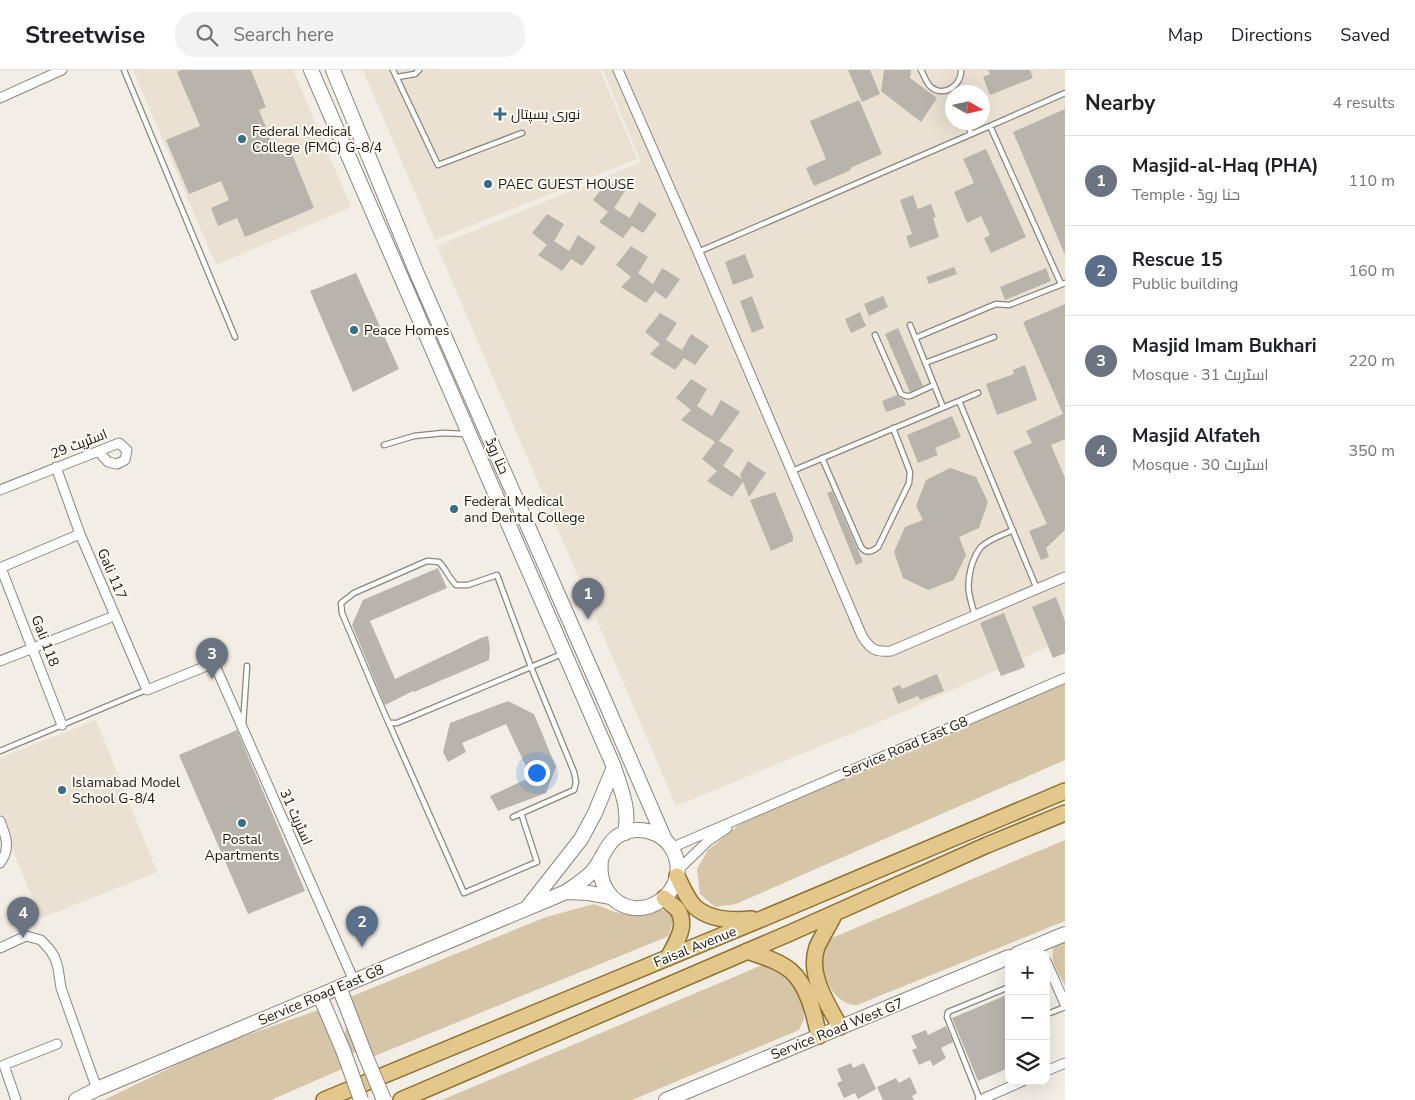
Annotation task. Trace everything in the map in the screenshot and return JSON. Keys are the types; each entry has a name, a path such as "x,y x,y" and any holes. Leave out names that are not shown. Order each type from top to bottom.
{"main road":[{"name":"Faisal Avenue","path":"324,1100 1065,791"},
{"name":"Faisal Avenue","path":"401,1100 835,913 987,845 1065,813"},
{"path":"677,873 694,906 704,912 718,918 731,920 764,918"},
{"path":"664,898 677,909 682,918 680,935 668,958"},
{"path":"835,913 817,948 815,971 818,982 840,1027"},
{"path":"747,951 775,961 790,970 801,981 819,1036"}],"street":[{"path":"0,98 62,70"},
{"name":"حنا روڈ","path":"311,70 614,766 625,803 627,819 625,833"},
{"name":"حنا روڈ","path":"333,70 418,276 668,844"},
{"path":"618,70 862,636 869,647 879,652 891,651 1065,577"},
{"name":"اسٹریٹ 29","path":"0,490 119,443 127,450 125,460 117,464 108,462 99,452"},
{"path":"481,461 496,454"},
{"name":"Gali 117","path":"56,467 80,534 147,690"},
{"path":"1,568 80,534"},
{"name":"Gali 118","path":"1,568 62,725"},
{"path":"0,661 114,616"},
{"name":"اسٹریٹ 31","path":"147,690 214,663 354,981"},
{"name":"Service Road East G8","path":"668,844 744,817 1065,678"},
{"path":"527,908 581,839 595,813 614,766"},
{"name":"Service Road East G8","path":"677,873 708,841 744,817"},
{"path":"0,821 7,837 8,847 2,859"},
{"path":"566,892 591,873 610,843 617,837 639,830 653,832 668,844 675,855 677,873 672,888 664,898 652,906 638,908 623,905 611,896 600,876 602,858"},
{"path":"566,892 611,896"},
{"name":"Service Road East G8","path":"76,1100 566,892"},
{"path":"1041,949 1065,934"},
{"path":"0,948 26,936 41,940 50,950 55,958 61,988 97,1090"},
{"name":"Service Road West G7","path":"666,1100 683,1097 819,1036 1005,959"},
{"path":"1050,971 1065,1006"},
{"path":"339,987 384,1100"},
{"path":"320,996 362,1100"},
{"path":"16,1100 4,1065 57,1044"},
{"path":"1050,1069 1065,1063"},
{"path":"980,1100 991,1098 1015,1085"}],"lane":[{"path":"124,70 234,337"},
{"path":"393,70 438,165 522,133"},
{"path":"396,77 415,74 419,70"},
{"path":"921,70 929,86 945,91"},
{"path":"958,85 961,70"},
{"path":"915,338 996,304 1009,305 1063,283 990,126 1065,92"},
{"path":"970,130 971,134"},
{"path":"698,252 980,130"},
{"path":"910,325 943,408"},
{"path":"875,335 901,394 910,396 934,385"},
{"path":"925,363 994,337"},
{"path":"792,471 978,393"},
{"path":"959,400 1037,589"},
{"path":"822,458 861,547 866,552 870,552 878,546 909,483 910,472 893,428"},
{"path":"384,445 414,436 443,433 469,434"},
{"path":"975,616 969,592 970,575 975,558 982,546 1013,530"},
{"path":"513,817 521,813 574,790 576,782 574,772 530,667 497,575 468,585 456,585 439,562 427,561 354,593 341,603 342,613 464,893 538,862 521,813"},
{"path":"389,723 398,723 565,653"},
{"path":"243,730 247,666"},
{"path":"0,751 147,690"},
{"path":"980,1100 947,1014 1005,989"},
{"path":"1050,1013 1065,1006"}],"shaded area":[{"name":"Federal Medical College (FMC) G-8/4","path":"133,70 293,70 351,207 216,265"},
{"name":"نوری ہسپتال","path":"363,70 600,70 637,159 435,240"},
{"path":"603,70 1065,70 1065,639 910,709 676,806 437,246 641,162"},
{"path":"1065,684 1065,760 736,904 715,907 700,894 697,869 708,850 747,818"},
{"name":"Islamabad Model School G-8/4","path":"96,720 157,872 41,918 0,821 0,758"},
{"path":"1065,840 1065,921 857,1005 844,1001 833,991 825,977 822,963 827,940"},
{"path":"594,904 615,912 637,916 661,909 674,916 669,936 372,1057 343,1050 350,997 546,917"},
{"path":"1065,938 1065,986 1054,964 1052,953 1056,941"},
{"path":"767,963 790,975 802,993 804,1019 799,1030 632,1100 442,1100"},
{"path":"318,1010 342,1069 271,1100 104,1100 211,1048"}],"building":[{"name":"Federal Medical College (FMC) G-8/4","path":"182,70 251,70 266,107 259,110 275,150 288,144 314,208 245,237 237,218 218,226 211,208 229,200 221,181 189,194 166,140 200,126 177,72"},
{"path":"848,70 870,70 880,94 862,102"},
{"path":"884,70 911,70 910,78 937,98 921,122 881,91"},
{"path":"988,70 1030,70 1033,78 990,95 990,85 986,85 983,77 990,74"},
{"path":"859,100 882,154 814,186 806,168 826,159 810,121"},
{"path":"1065,109 1065,255 1013,132"},
{"path":"986,149 1026,237 991,253 984,238 990,235 981,216 967,223 954,192 974,183 963,159"},
{"path":"608,181 625,191 614,208 630,218 639,202 657,214 643,233 632,226 623,238 599,222 608,212 593,200"},
{"path":"913,195 918,209 931,204 936,217 933,218 939,237 910,248 906,236 912,234 900,200"},
{"path":"547,214 564,224 554,241 569,251 578,235 596,247 582,266 571,259 562,271 538,255 547,245 532,233"},
{"path":"631,246 648,257 638,273 653,284 662,268 680,279 666,299 655,291 646,303 621,287 631,277 616,265"},
{"path":"745,254 754,277 733,285 725,262"},
{"path":"954,267 957,274 929,284 926,277"},
{"path":"1046,268 1051,281 1005,300 1000,287"},
{"name":"Peace Homes","path":"356,273 399,369 353,392 310,291"},
{"path":"752,296 764,328 752,333 740,301"},
{"path":"883,296 888,307 869,316 864,304"},
{"path":"1065,304 1065,439 1051,445 1065,478 1065,530 1046,548 1049,557 1041,560 1029,531 1047,524 1013,451 1032,443 1026,431 1063,414 1023,322"},
{"path":"860,312 866,326 851,333 845,319"},
{"path":"660,313 677,323 666,340 682,350 691,334 709,346 695,365 684,358 675,370 650,354 660,344 645,332"},
{"path":"898,328 923,386 910,392 885,334"},
{"path":"1025,365 1037,400 997,415 986,384 1014,374 1013,370"},
{"path":"691,379 707,389 697,406 712,416 721,400 740,412 719,441 734,450 723,466 742,479 740,475 748,461 766,473 749,497 743,482 732,497 707,481 717,471 702,459 715,442 681,420 691,410 676,398"},
{"path":"897,395 904,400 906,405 886,412 882,401"},
{"path":"952,416 961,437 935,448 938,455 918,463 907,435"},
{"path":"950,468 976,477 988,502 979,528 959,537 966,555 954,580 928,590 903,578 894,552 905,527 923,520 916,506 926,480"},
{"path":"832,491 863,562 856,565 827,493"},
{"path":"775,492 793,536 793,541 771,551 750,500"},
{"path":"438,568 447,588 370,621 395,679 488,636 489,660 413,691 385,705 352,625 363,600"},
{"path":"1056,597 1065,621 1065,653 1053,658 1032,607"},
{"path":"1004,613 1025,667 1001,676 980,623"},
{"path":"937,674 944,691 920,700 918,696 898,704 892,688 900,685 902,689"},
{"path":"508,701 534,714 556,767 546,793 498,811 490,796 531,777 506,724 462,743 466,752 448,762 443,752 450,723"},
{"name":"Postal Apartments","path":"237,730 305,891 248,914 179,755"},
{"path":"1005,996 1005,1070 978,1081 952,1018"},
{"path":"946,1026 953,1042 941,1048 946,1058 933,1066 930,1060 919,1065 912,1050 917,1048 911,1036 926,1030 928,1035"},
{"path":"851,1063 853,1068 864,1063 876,1089 858,1099 855,1093 844,1098 837,1083 842,1081 837,1069"},
{"path":"910,1077 917,1093 912,1096 914,1100 883,1100 877,1087 896,1078 899,1083"}],"place":[{"name":"نوری ہسپتال","path":"500,114"},
{"name":"Federal Medical College (FMC) G-8/4","path":"242,139"},
{"name":"PAEC GUEST HOUSE","path":"488,184"},
{"name":"Peace Homes","path":"354,330"},
{"name":"Federal Medical and Dental College","path":"454,509"},
{"name":"Masjid-al-Haq (PHA)","path":"588,619"},
{"name":"Masjid Imam Bukhari","path":"212,679"},
{"name":"Islamabad Model School G-8/4","path":"62,790"},
{"name":"Postal Apartments","path":"242,823"},
{"name":"Masjid Alfateh","path":"23,938"},
{"name":"Rescue 15","path":"362,947"}]}
